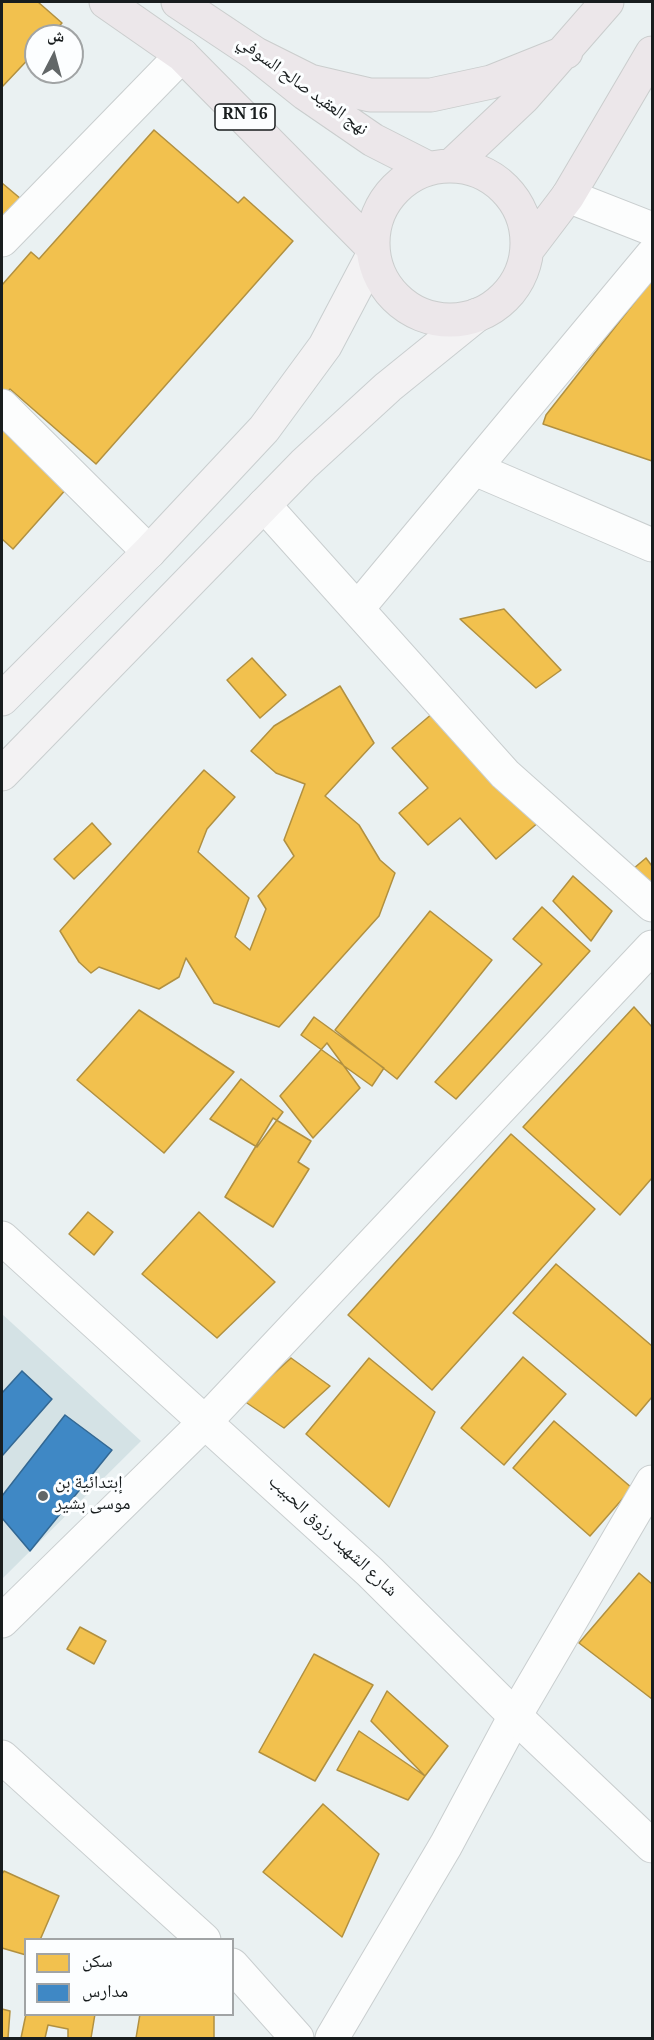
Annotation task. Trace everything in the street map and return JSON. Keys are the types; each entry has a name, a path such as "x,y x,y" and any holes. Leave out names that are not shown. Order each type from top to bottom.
{"main road":[{"name":"RN 16","path":"106,2 182,56 373,251"},
{"name":"نهج العقيد صالح السوفي","path":"178,2 256,54 306,94 373,140 440,167"},
{"path":"477,315 450,321 423,316 400,302 382,281 373,251 375,221 386,198 405,180 440,167 524,97 566,52 607,2"},
{"path":"256,54 310,81 370,95 431,95 491,82 566,52"},
{"path":"527,250 568,196 652,53"},
{"path":"2,774 264,505 388,387 477,315 496,305 512,290 522,271 527,250 526,225 516,202 504,189 476,170 440,167"},
{"path":"2,699 149,552 243,453 289,397 325,346 373,251"}],"street":[{"path":"2,240 182,56"},
{"path":"568,196 652,229"},
{"path":"358,608 652,255"},
{"path":"2,406 149,552"},
{"path":"475,469 652,545"},
{"path":"264,505 505,774 652,905"},
{"path":"2,1621 204,1423 652,947"},
{"name":"شارع الشهيد رزوق الحبيب","path":"2,1238 370,1572 515,1716 646,1830"},
{"path":"332,2038 446,1845 515,1716 652,1482"},
{"path":"2,1757 202,1938"},
{"path":"234,1967 297,2038"}],"shaded area":[{"name":"إبتدائية بن موسى بشير","path":"2,1314 141,1441 2,1579"}],"building: سكن":[{"path":"2,2 38,2 62,23 24,24 24,64 2,87"},
{"path":"154,130 238,203 244,197 293,241 96,464 10,389 2,399 2,285 31,252 39,259"},
{"path":"2,183 21,199 2,223"},
{"path":"652,280 652,461 543,424 546,415"},
{"path":"2,429 68,487 13,549 2,539"},
{"path":"504,609 561,670 536,688 460,619"},
{"path":"252,658 286,695 260,718 227,680"},
{"path":"340,686 374,743 325,796 359,825 380,860 395,873 379,916 279,1027 214,1003 186,958 179,977 159,989 99,967 91,973 79,962 60,931 204,770 235,797 207,829 198,852 249,898 235,937 250,950 266,909 258,896 294,856 284,840 305,784 276,773 251,751 274,726"},
{"path":"440,707 540,821 496,859 460,818 428,845 399,813 428,788 392,748"},
{"path":"92,823 111,844 74,879 54,859"},
{"path":"646,858 652,866 652,893 614,885"},
{"path":"573,876 612,911 591,941 553,901"},
{"path":"542,907 590,951 456,1099 435,1082 542,964 513,939"},
{"path":"430,911 492,960 397,1079 335,1030"},
{"path":"634,1007 652,1027 652,1178 620,1215 523,1127"},
{"path":"139,1010 234,1072 164,1153 77,1080"},
{"path":"314,1017 384,1068 372,1086 301,1035"},
{"path":"327,1043 360,1088 313,1138 280,1096"},
{"path":"241,1079 283,1112 257,1147 210,1119"},
{"path":"273,1118 311,1141 298,1162 309,1169 273,1227 225,1197"},
{"path":"511,1134 595,1209 432,1390 348,1315"},
{"path":"88,1212 113,1232 94,1255 69,1234"},
{"path":"199,1212 275,1282 217,1338 142,1274"},
{"path":"556,1264 652,1346 652,1397 636,1416 513,1313"},
{"path":"523,1357 566,1394 504,1465 461,1428"},
{"path":"291,1358 330,1386 284,1428 244,1401"},
{"path":"369,1358 435,1412 389,1507 306,1434"},
{"path":"554,1421 632,1488 590,1536 513,1468"},
{"path":"639,1573 652,1584 652,1699 579,1643"},
{"path":"80,1627 106,1641 94,1664 67,1649"},
{"path":"314,1654 373,1685 315,1781 259,1752"},
{"path":"387,1691 448,1746 425,1776 371,1721"},
{"path":"359,1731 425,1776 408,1800 337,1770"},
{"path":"323,1804 379,1854 342,1937 263,1872"},
{"path":"4,1871 59,1896 41,1938 24,1938 24,1954 2,1948 2,1874"},
{"path":"2,2009 10,2011 8,2038 2,2038"},
{"path":"26,2016 95,2016 91,2038 68,2038 68,2029 48,2025 45,2038 21,2038"},
{"path":"140,2016 214,2016 214,2038 136,2038"}],"building: مدارس":[{"path":"22,1371 52,1399 2,1456 2,1393"},
{"path":"65,1415 112,1450 30,1551 2,1518 2,1496"}],"place":[{"name":"إبتدائية بن موسى بشير","path":"43,1496"}]}
